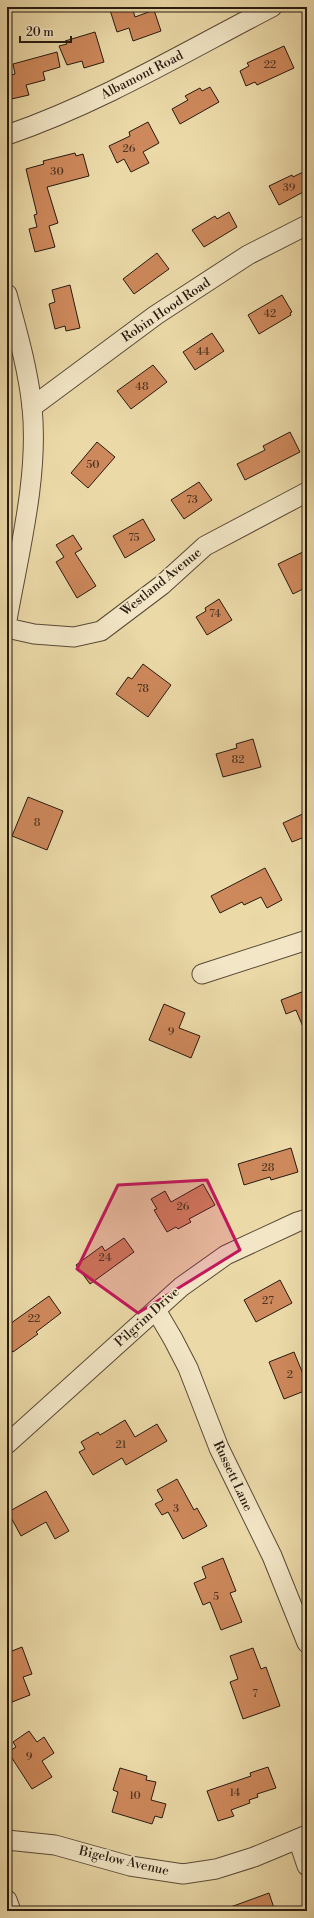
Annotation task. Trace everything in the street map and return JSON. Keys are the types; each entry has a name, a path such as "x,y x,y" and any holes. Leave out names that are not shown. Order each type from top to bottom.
{"street":[{"name":"Albamont Road","path":"7,136 78,108 272,7"},
{"name":"Robin Hood Road","path":"32,407 156,314 248,255 307,225"},
{"path":"7,294 26,368 32,407 32,472 7,620"},
{"name":"Westland Avenue","path":"7,628 34,634 74,638 101,631 162,585 205,546 307,492"},
{"path":"202,974 307,940"},
{"name":"Pilgrim Drive","path":"7,1444 181,1287 226,1255 297,1222 307,1219"},
{"name":"Russett Lane","path":"156,1310 174,1339 188,1368 219,1448 272,1556 307,1643"},
{"path":"303,1837 307,1866"},
{"name":"Bigelow Avenue","path":"7,1840 55,1845 130,1866 183,1874 216,1869 254,1857 303,1837"},
{"path":"7,1900 11,1911"}],"highlighted area":[{"path":"207,1180 240,1250 138,1313 77,1269 118,1185"}],"building":[{"path":"109,7 132,7 135,17 154,10 161,31 133,41 129,28 117,32"},
{"path":"95,32 104,62 84,68 82,61 67,65 59,46 67,44 65,41"},
{"path":"284,46 294,68 257,85 255,82 246,86 240,71 249,66 247,63"},
{"path":"57,52 60,67 43,72 45,80 26,85 29,95 7,100 7,76 15,74 13,64"},
{"path":"210,87 219,102 180,124 172,109 188,100 185,96 200,88 202,91"},
{"path":"148,122 159,143 143,152 149,163 131,172 124,159 117,163 109,146 130,136 129,132"},
{"path":"75,153 76,156 83,154 89,176 47,187 58,223 49,226 55,247 35,252 29,229 37,227 34,215 37,214 26,169 44,164 43,161"},
{"path":"307,170 307,190 279,205 269,186 292,175 293,177"},
{"path":"229,212 237,227 204,247 192,230 215,216 217,219"},
{"path":"157,253 169,269 134,294 123,279"},
{"path":"70,285 80,328 66,331 65,326 55,329 49,304 55,302 52,290"},
{"path":"282,295 292,312 290,313 291,315 259,334 248,315"},
{"path":"212,333 224,351 195,370 183,352"},
{"path":"153,365 167,382 131,409 117,391"},
{"path":"290,432 300,452 245,480 237,464 265,450 263,446"},
{"path":"97,442 115,457 88,488 71,473"},
{"path":"199,482 212,500 184,519 171,500"},
{"path":"143,519 155,540 125,558 113,536"},
{"path":"73,535 82,549 75,553 96,586 77,598 56,562 64,557 56,545"},
{"path":"307,550 307,587 293,594 278,564"},
{"path":"219,599 232,620 207,635 196,617 206,611 205,608"},
{"path":"143,664 171,685 148,717 116,694 128,677 132,679"},
{"path":"253,739 261,767 223,777 216,754 237,748 236,744"},
{"path":"28,797 63,811 47,850 12,836"},
{"path":"307,812 307,836 292,842 283,823"},
{"path":"265,868 282,900 267,908 261,897 244,905 242,902 220,913 211,896"},
{"path":"307,990 306,1034 296,1010 286,1014 281,1000"},
{"path":"164,1004 185,1013 179,1028 200,1036 191,1058 149,1040"},
{"path":"291,1148 298,1172 271,1180 270,1177 244,1185 238,1164"},
{"path":"203,1184 215,1205 189,1219 191,1222 178,1229 176,1227 167,1232 154,1210 157,1209 151,1199 165,1191 171,1202"},
{"path":"124,1238 134,1252 90,1284 76,1265 102,1246 105,1251"},
{"path":"280,1280 292,1303 256,1322 244,1300"},
{"path":"49,1296 61,1313 36,1332 38,1334 13,1352 7,1344 7,1326"},
{"path":"294,1352 303,1374 307,1372 307,1390 284,1399 269,1362"},
{"path":"125,1420 135,1437 157,1424 167,1441 126,1465 122,1458 93,1475 79,1452 85,1449 81,1442 98,1432 100,1435"},
{"path":"177,1479 194,1510 197,1508 207,1526 183,1539 168,1512 162,1515 155,1504 163,1500 157,1490"},
{"path":"46,1491 69,1531 55,1539 46,1522 21,1536 8,1512"},
{"path":"223,1558 236,1591 230,1593 242,1622 221,1630 210,1602 203,1605 194,1583 206,1578 202,1567"},
{"path":"22,1647 32,1674 23,1677 30,1695 7,1704 7,1653"},
{"path":"253,1648 261,1669 266,1667 280,1706 243,1719 230,1682 238,1679 230,1656"},
{"path":"29,1731 37,1742 44,1737 54,1753 42,1761 52,1777 32,1789 8,1752 16,1747 13,1742"},
{"path":"268,1767 276,1788 257,1794 258,1797 249,1800 250,1803 231,1810 234,1816 218,1821 207,1791 251,1776 250,1773"},
{"path":"120,1768 147,1776 146,1780 156,1782 151,1800 166,1804 162,1818 155,1816 152,1824 112,1812 118,1792 113,1790"},
{"path":"269,1893 275,1911 225,1911 225,1909"}]}
